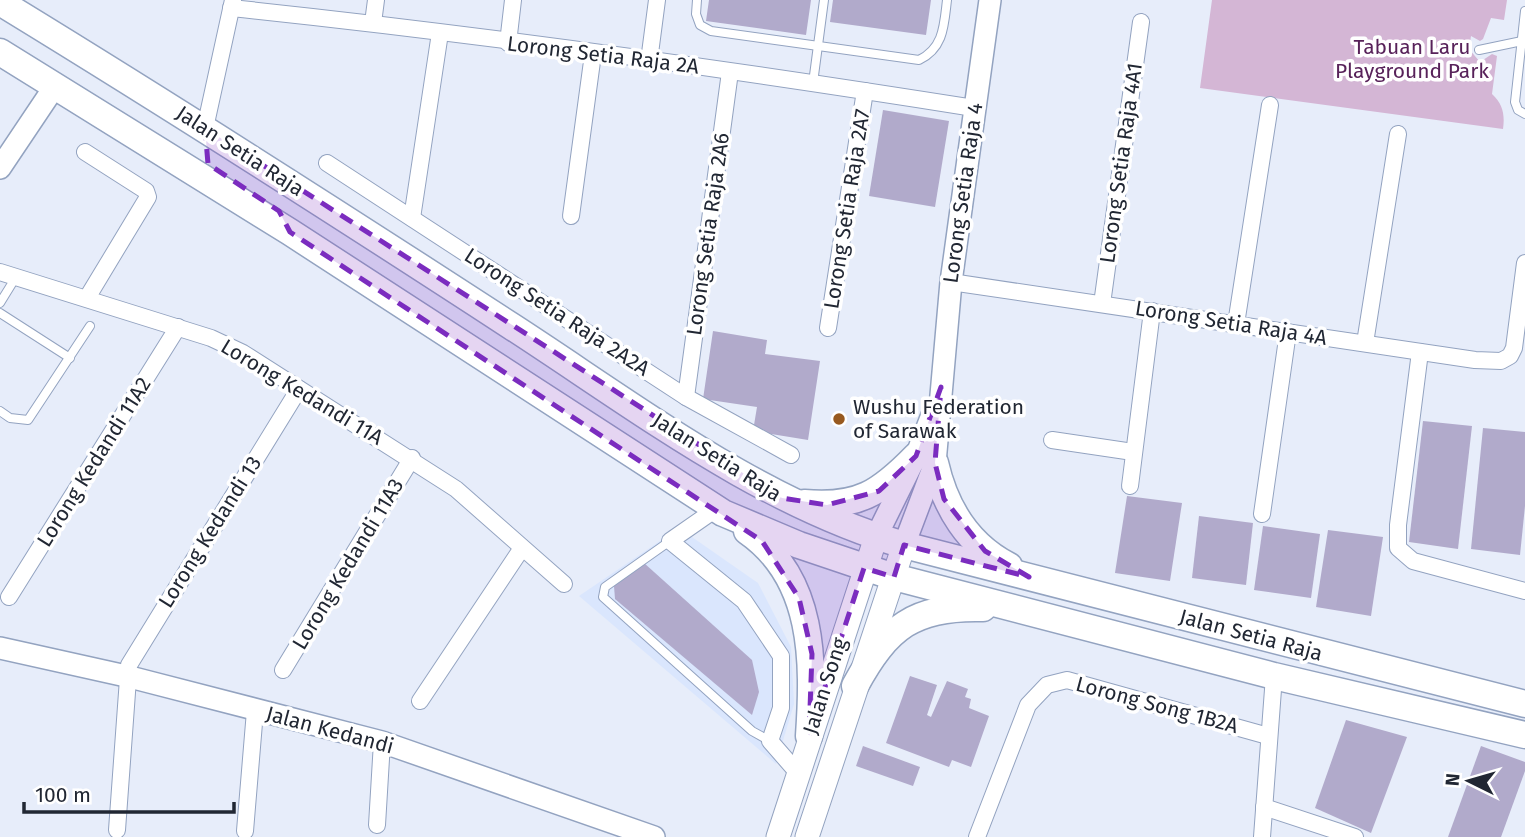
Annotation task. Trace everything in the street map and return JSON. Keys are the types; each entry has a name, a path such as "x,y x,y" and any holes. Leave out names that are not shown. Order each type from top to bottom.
{"main road":[{"name":"Jalan Setia Raja","path":"0,2 205,128 782,498 821,517 904,545 1525,704"},
{"path":"0,19 55,51 61,61 61,72 55,86"},
{"name":"Jalan Setia Raja","path":"1,52 290,232 720,511 864,568 894,577 1274,676 1525,735"},
{"path":"205,128 203,153 208,164 279,211 290,232"},
{"path":"782,498 827,505 851,502 879,491 926,460 944,499 970,536 985,551 1029,577"},
{"path":"720,511 762,541 782,566 799,598 812,654 808,736"},
{"name":"Jalan Song","path":"778,837 808,736 876,537"},
{"name":"Jalan Song","path":"807,837 904,545"},
{"path":"855,686 886,637 909,621 937,610 1019,609"},
{"path":"795,837 827,773"}],"street":[{"path":"373,23 376,0"},
{"path":"508,43 513,0"},
{"path":"649,61 657,0"},
{"name":"Lorong Setia Raja 4","path":"904,545 941,387 951,282 990,0"},
{"path":"205,128 232,4"},
{"name":"Lorong Setia Raja 2A","path":"232,4 813,83 974,108"},
{"name":"Lorong Setia Raja 4A1","path":"1102,304 1141,22"},
{"path":"412,218 440,33"},
{"path":"571,216 593,54"},
{"name":"Lorong Setia Raja 2A6","path":"686,397 730,72"},
{"path":"1,165 55,86"},
{"name":"Lorong Setia Raja 2A7","path":"828,328 865,91"},
{"path":"1236,324 1270,105"},
{"path":"1365,343 1398,134"},
{"path":"85,152 146,191 148,197 87,299"},
{"name":"Lorong Setia Raja 2A2A","path":"327,163 686,397 791,456"},
{"name":"Lorong Setia Raja 4A","path":"951,282 1475,360 1501,361 1510,356 1525,262"},
{"name":"Lorong Kedandi 11A","path":"8,274 178,327 243,353 412,458 456,489 565,584"},
{"path":"1130,486 1152,311"},
{"name":"Lorong Kedandi 11A2","path":"9,597 178,327"},
{"path":"1262,514 1288,332"},
{"path":"1420,352 1398,525 1398,548 1413,561 1525,591"},
{"name":"Lorong Kedandi 13","path":"117,830 127,676 133,655 299,389"},
{"path":"1052,440 1133,453"},
{"name":"Lorong Kedandi 11A3","path":"283,670 412,458"},
{"name":"Lorong Setia Raja 4","path":"876,537 926,460"},
{"path":"720,511 670,541 744,601 781,656 782,708 770,741 797,772"},
{"path":"420,701 522,548"},
{"name":"Jalan Kedandi","path":"0,648 127,676 382,742 654,837"},
{"path":"1262,837 1274,676"},
{"name":"Lorong Song 1B2A","path":"977,837 1028,705 1047,685 1068,680 1268,736"},
{"path":"245,831 255,710"},
{"path":"377,825 382,742"},
{"path":"1264,807 1355,837"}],"lane":[{"path":"697,0 696,13 700,25 711,31 919,60 933,53 942,35 947,0"},
{"path":"813,83 824,0"},
{"path":"1525,11 1515,102 1518,110 1525,114"},
{"path":"1479,50 1522,41"},
{"path":"0,303 8,274"},
{"path":"0,313 70,358"},
{"path":"0,411 10,418 28,421 90,326"},
{"path":"670,541 605,587 603,597 752,731 770,741"}],"highlighted area":[{"path":"205,128 782,498 827,505 879,491 916,456 941,387 935,463 944,499 985,551 1029,577 904,545 894,577 864,568 809,736 812,654 799,598 762,541 290,232 279,211 208,164"}],"shaded area":[{"path":"679,528 758,583 791,647 794,704 776,764 579,596"}],"green space":[{"name":"Tabuan Laru Playground Park","path":"1212,0 1507,0 1504,20 1491,18 1483,39 1480,41 1471,36 1469,49 1480,62 1492,54 1497,56 1492,94 1502,110 1503,129 1200,88"}],"building":[{"path":"709,0 811,0 806,35 706,21"},
{"path":"833,0 931,0 926,35 830,22"},
{"path":"883,110 949,121 935,207 869,196"},
{"path":"713,331 767,340 765,354 820,361 808,440 753,431 757,407 703,399"},
{"path":"1423,421 1472,426 1458,549 1409,542"},
{"path":"1483,428 1525,432 1525,506 1520,555 1471,549"},
{"path":"1127,496 1182,503 1170,581 1115,573"},
{"path":"1199,516 1253,523 1246,585 1192,578"},
{"path":"1263,526 1320,534 1311,598 1254,590"},
{"path":"1328,530 1383,537 1371,616 1316,607"},
{"path":"644,563 752,660 759,692 752,715 615,599 614,586"},
{"path":"910,676 937,685 927,715 931,717 947,681 968,689 965,697 971,699 969,708 989,716 971,767 952,760 949,767 886,743"},
{"path":"1346,720 1407,737 1371,833 1315,808"},
{"path":"863,746 920,767 913,786 856,766"},
{"path":"1481,746 1525,762 1525,771 1501,837 1448,837"}],"place":[{"name":"Wushu Federation of Sarawak","path":"839,419"}]}
